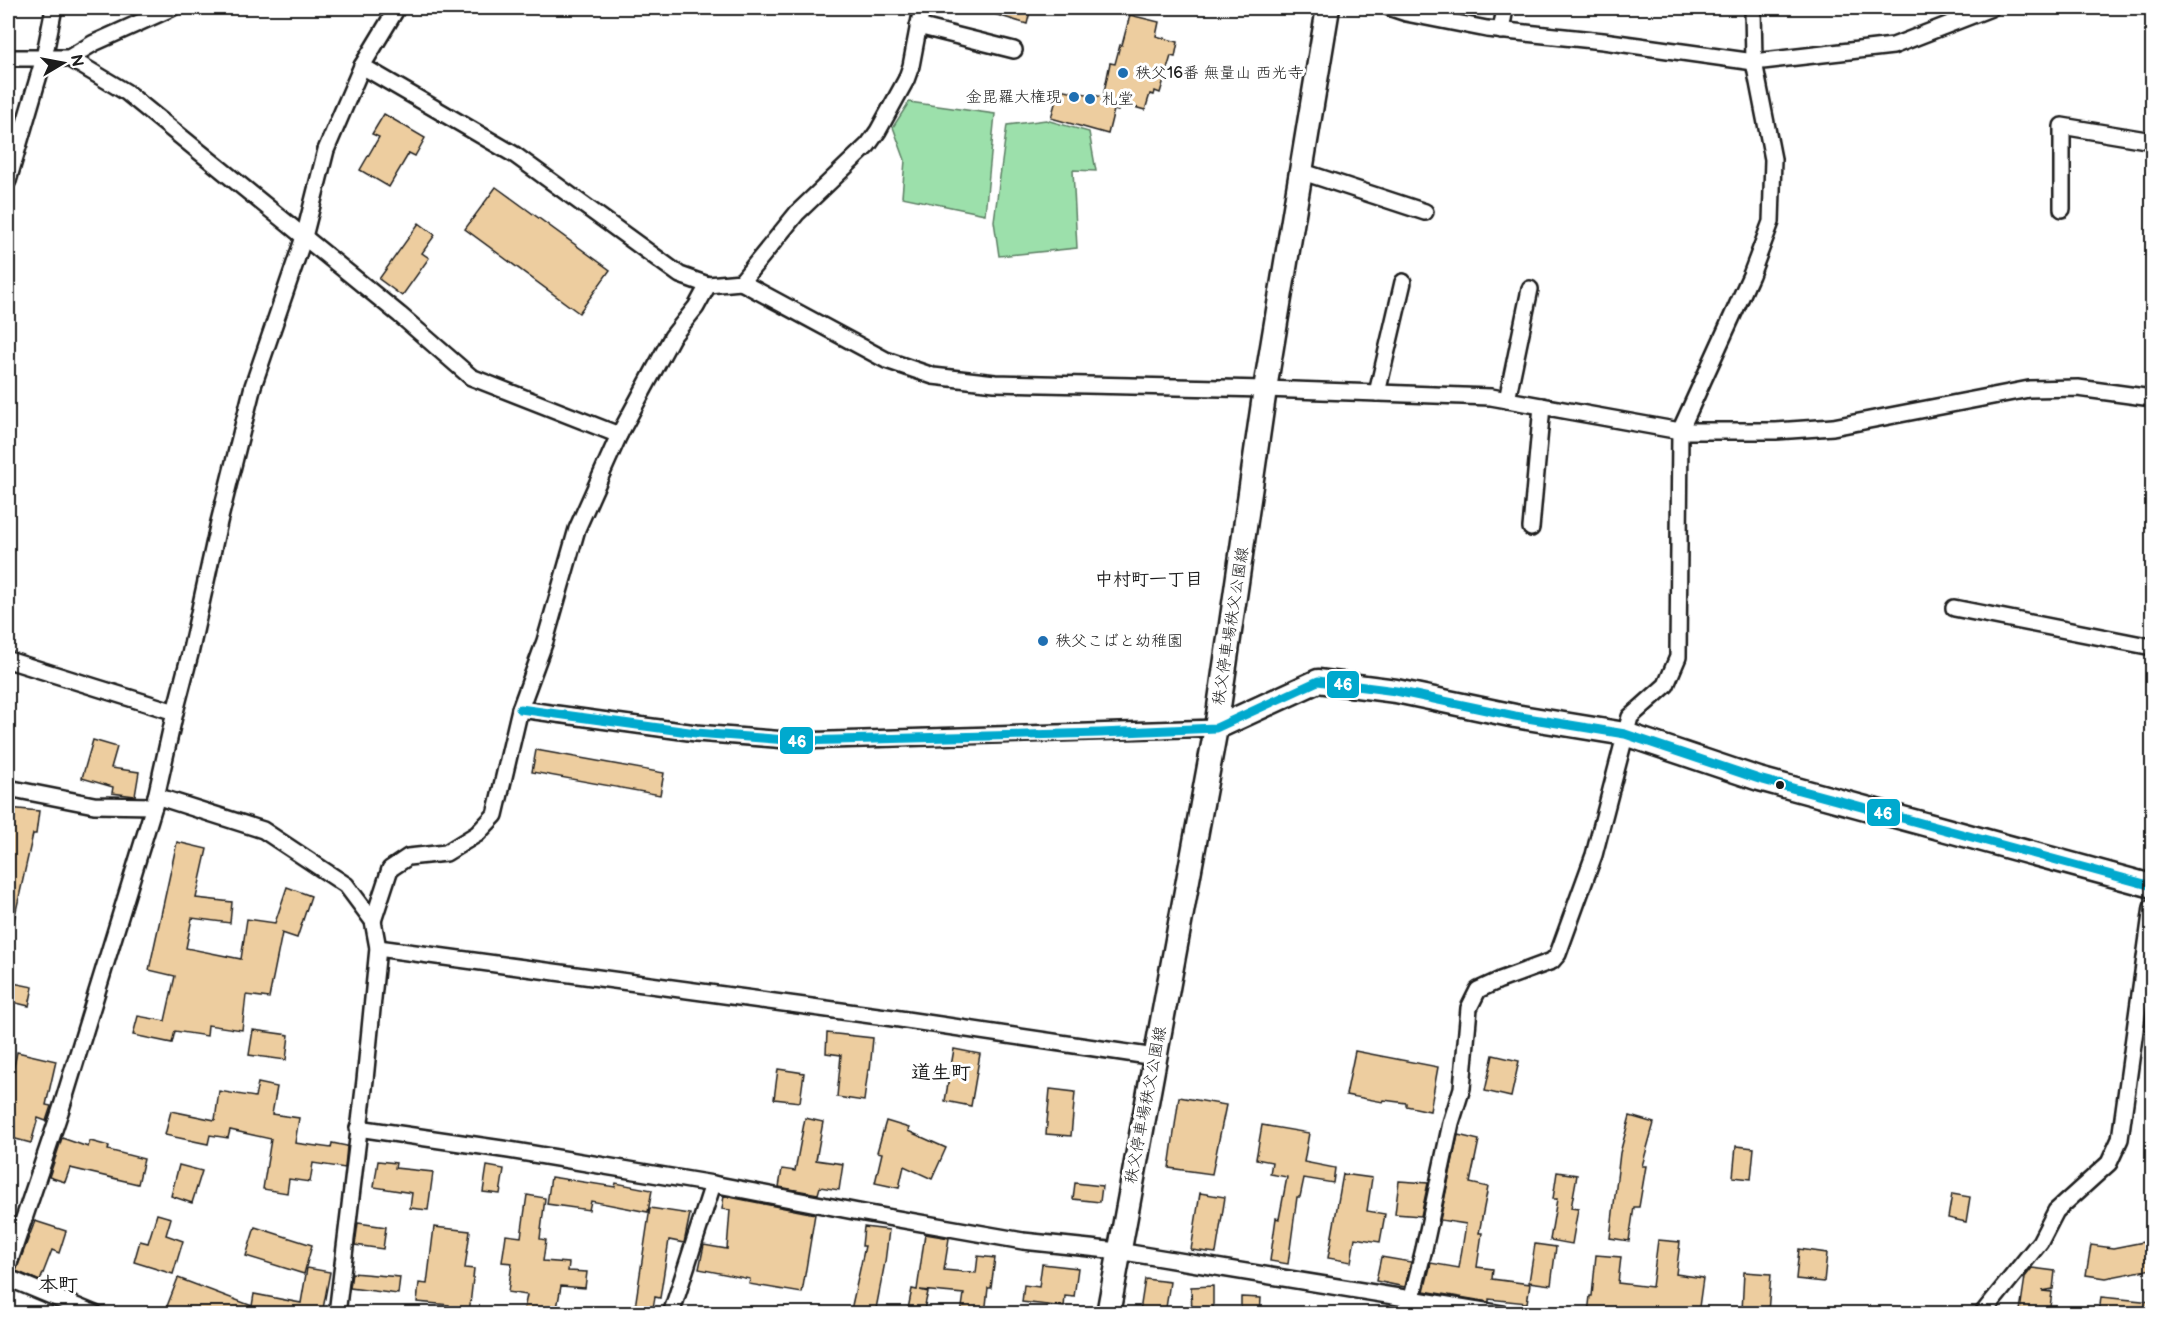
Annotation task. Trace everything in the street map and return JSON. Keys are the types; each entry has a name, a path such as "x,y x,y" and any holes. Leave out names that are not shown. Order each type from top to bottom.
{"main road":[{"name":"秩父停車場秩父公園線","path":"1108,1314 1216,728 1265,389 1328,8"},
{"path":"1216,728 1318,681 1396,691 1515,716 1625,734 1759,779 2152,886"}],"street":[{"path":"8,181 44,58 54,8"},
{"path":"8,58 69,58 172,8"},
{"path":"8,1266 61,1109 155,801 219,522 253,386 304,237 326,150 362,66 397,8"},
{"path":"741,282 797,213 868,145 878,131 906,80 911,66 922,8"},
{"path":"1391,8 1406,13 1501,31 1603,41 1754,62 1893,46 1991,8"},
{"path":"1501,31 1505,8"},
{"path":"1408,1314 1451,1123 1462,1088 1469,1008 1478,990 1552,961 1558,954 1594,855 1630,717 1666,685 1678,657 1680,431 1751,275 1772,222 1773,159 1754,62 1753,8"},
{"path":"918,26 1014,50"},
{"path":"69,58 126,92 400,315 471,377 619,435"},
{"path":"362,66 515,155 680,275 708,285 741,282 886,360 933,376 995,383 1491,397 1680,431 1776,431 1833,427 2029,389 2078,387 2152,398"},
{"path":"2062,209 2062,126 2152,141"},
{"path":"1300,171 1425,212"},
{"path":"1377,393 1402,282"},
{"path":"373,921 390,869 408,857 446,853 477,834 495,815 520,709 545,641 577,529 619,435 672,337 696,307 708,285"},
{"path":"1507,400 1530,289"},
{"path":"1531,528 1542,406"},
{"path":"1954,608 2152,647"},
{"path":"8,660 175,712"},
{"path":"520,709 696,733 799,741 1216,728"},
{"path":"8,788 94,805 155,801 263,830 346,885 373,921 378,948 358,1128 342,1313"},
{"path":"1982,1314 2040,1242 2056,1210 2109,1163 2120,1139 2152,907"},
{"path":"378,948 893,1018 1155,1057"},
{"path":"358,1128 713,1184 1023,1241 1118,1251 1503,1314"},
{"path":"671,1314 713,1184"},
{"path":"8,1278 95,1314"}],"green space":[{"path":"909,102 995,114 985,214 902,197 905,160 893,127"},
{"path":"1046,120 1089,132 1096,171 1073,170 1077,248 999,256 994,221 1007,125"}],"building":[{"path":"985,8 1031,8 1027,24 984,11"},
{"path":"1130,15 1159,22 1156,36 1178,42 1175,57 1171,56 1160,93 1155,91 1154,95 1150,94 1145,110 1120,103 1118,111 1114,110 1108,134 1051,118 1059,89 1103,97 1110,63 1115,64"},
{"path":"384,114 425,138 415,156 409,153 389,187 360,170 379,137 372,134"},
{"path":"496,187 610,270 579,313 465,229"},
{"path":"419,223 435,235 422,253 429,258 402,296 379,279"},
{"path":"93,740 117,747 111,768 139,772 135,796 112,793 113,787 82,778"},
{"path":"536,750 664,773 660,795 532,772"},
{"path":"8,808 39,811 36,834 33,834 14,920 8,920"},
{"path":"177,842 207,849 196,898 232,902 230,923 192,918 186,948 241,959 247,919 275,923 287,887 311,896 297,938 282,933 269,998 246,995 242,1030 208,1025 207,1036 175,1031 172,1043 133,1035 138,1016 165,1021 175,976 149,970"},
{"path":"8,982 33,987 29,1006 8,1001"},
{"path":"253,1030 289,1035 286,1060 249,1055"},
{"path":"827,1033 873,1038 864,1101 837,1097 841,1055 826,1053"},
{"path":"954,1049 980,1054 971,1106 945,1101"},
{"path":"1355,1051 1438,1067 1430,1111 1406,1106 1406,1103 1384,1100 1383,1102 1346,1095"},
{"path":"17,1052 56,1061 46,1105 51,1106 46,1121 38,1118 31,1143 8,1137 8,1094"},
{"path":"1493,1055 1519,1061 1511,1097 1485,1091"},
{"path":"778,1069 804,1073 800,1102 774,1099"},
{"path":"258,1083 277,1087 272,1114 299,1118 295,1143 331,1148 332,1143 347,1146 345,1168 313,1163 310,1182 289,1179 287,1193 263,1189 271,1139 230,1130 228,1138 210,1135 208,1144 165,1135 171,1111 215,1120 219,1091 255,1097"},
{"path":"1050,1089 1075,1092 1071,1136 1046,1134"},
{"path":"1179,1097 1226,1105 1212,1174 1169,1168"},
{"path":"1630,1116 1654,1123 1642,1166 1646,1166 1639,1207 1634,1207 1629,1241 1610,1238 1620,1153"},
{"path":"805,1118 823,1122 816,1160 843,1164 839,1190 820,1187 818,1194 779,1187 782,1169 795,1171"},
{"path":"886,1121 909,1128 908,1131 946,1148 932,1179 904,1166 899,1188 875,1183 882,1153 877,1152"},
{"path":"1262,1125 1309,1133 1304,1162 1335,1168 1333,1183 1304,1178 1300,1197 1297,1197 1288,1264 1270,1261 1276,1218 1279,1219 1287,1177 1270,1174 1272,1162 1256,1159"},
{"path":"1458,1135 1479,1140 1470,1183 1488,1187 1479,1233 1482,1233 1477,1267 1493,1269 1492,1279 1530,1284 1527,1303 1489,1299 1489,1302 1424,1291 1431,1263 1459,1268 1466,1224 1440,1220"},
{"path":"62,1138 88,1147 90,1141 109,1146 108,1150 144,1159 138,1184 70,1168 65,1182 49,1177"},
{"path":"1736,1146 1754,1148 1751,1179 1733,1177"},
{"path":"378,1161 396,1163 395,1168 433,1172 428,1210 410,1208 412,1193 374,1187"},
{"path":"179,1165 202,1171 192,1203 171,1196"},
{"path":"487,1166 504,1169 500,1194 483,1192"},
{"path":"1557,1172 1577,1175 1571,1208 1578,1209 1572,1244 1550,1240 1557,1199 1553,1199"},
{"path":"1343,1174 1372,1178 1367,1211 1385,1214 1380,1242 1355,1238 1351,1262 1328,1258"},
{"path":"551,1177 615,1187 616,1183 652,1190 648,1212 591,1201 589,1210 547,1204"},
{"path":"1399,1181 1428,1183 1421,1216 1395,1214"},
{"path":"1075,1183 1102,1186 1100,1202 1073,1199"},
{"path":"1200,1193 1225,1197 1216,1253 1191,1250"},
{"path":"1952,1194 1970,1197 1966,1222 1948,1218"},
{"path":"527,1195 545,1198 540,1239 546,1240 543,1261 569,1263 568,1271 587,1272 585,1288 561,1286 556,1314 523,1314 527,1295 508,1292 512,1263 502,1262 506,1235 521,1237"},
{"path":"724,1196 815,1214 802,1293 749,1284 750,1279 699,1269 704,1245 727,1249 730,1210 722,1209"},
{"path":"650,1208 690,1214 684,1243 669,1240 660,1298 655,1297 652,1314 634,1314"},
{"path":"157,1214 171,1218 166,1235 183,1241 173,1274 134,1262 140,1241 148,1243"},
{"path":"35,1221 66,1231 59,1253 52,1250 40,1281 16,1271"},
{"path":"358,1223 386,1227 383,1249 355,1245"},
{"path":"255,1227 312,1245 304,1274 246,1256"},
{"path":"434,1227 470,1231 465,1268 474,1269 469,1314 448,1314 449,1305 417,1302 419,1283 427,1284"},
{"path":"864,1227 889,1230 875,1314 851,1310 865,1246 862,1246"},
{"path":"925,1234 949,1238 944,1270 976,1273 978,1256 995,1258 985,1314 961,1314 964,1294 920,1290 928,1292 923,1314 907,1314 912,1289 917,1290"},
{"path":"1658,1240 1680,1242 1676,1274 1703,1278 1698,1314 1588,1314 1596,1255 1621,1257 1618,1283 1652,1287"},
{"path":"2149,1241 2152,1269 2106,1278 2086,1275 2091,1245 2113,1248"},
{"path":"1535,1244 1556,1247 1551,1285 1529,1282"},
{"path":"1799,1249 1827,1253 1824,1282 1796,1279"},
{"path":"1381,1257 1411,1262 1405,1287 1376,1281"},
{"path":"1042,1264 1078,1268 1074,1297 1065,1296 1064,1307 1022,1302 1024,1285 1039,1287"},
{"path":"307,1268 330,1272 322,1314 164,1314 178,1278 252,1306 254,1294 301,1303"},
{"path":"2032,1268 2055,1271 2053,1289 2042,1291 2052,1292 2049,1314 2020,1311 2025,1277"},
{"path":"1744,1272 1771,1274 1768,1313 1742,1311"},
{"path":"352,1273 400,1277 398,1294 350,1288"},
{"path":"1145,1279 1170,1282 1165,1314 1140,1311"},
{"path":"1213,1286 1213,1314 1192,1314 1191,1287"},
{"path":"1241,1297 1261,1298 1260,1314 1241,1314"},
{"path":"2101,1297 2152,1302 2152,1314 2099,1314"}],"transit line":[{"name":"46","path":"520,709 696,733 799,741 1100,733 1216,728 1318,681 1396,691 1515,716 1625,734 1759,779 2152,886"}],"place":[{"name":"秩父16番 無量山 西光寺","path":"1123,73"},
{"name":"金毘羅大権現","path":"1074,97"},
{"name":"札堂","path":"1090,99"},
{"name":"秩父こばと幼稚園","path":"1043,641"}],"district":[{"name":"中村町一丁目","path":"1149,579"},
{"name":"道生町","path":"941,1073"},
{"name":"本町","path":"58,1285"}]}
